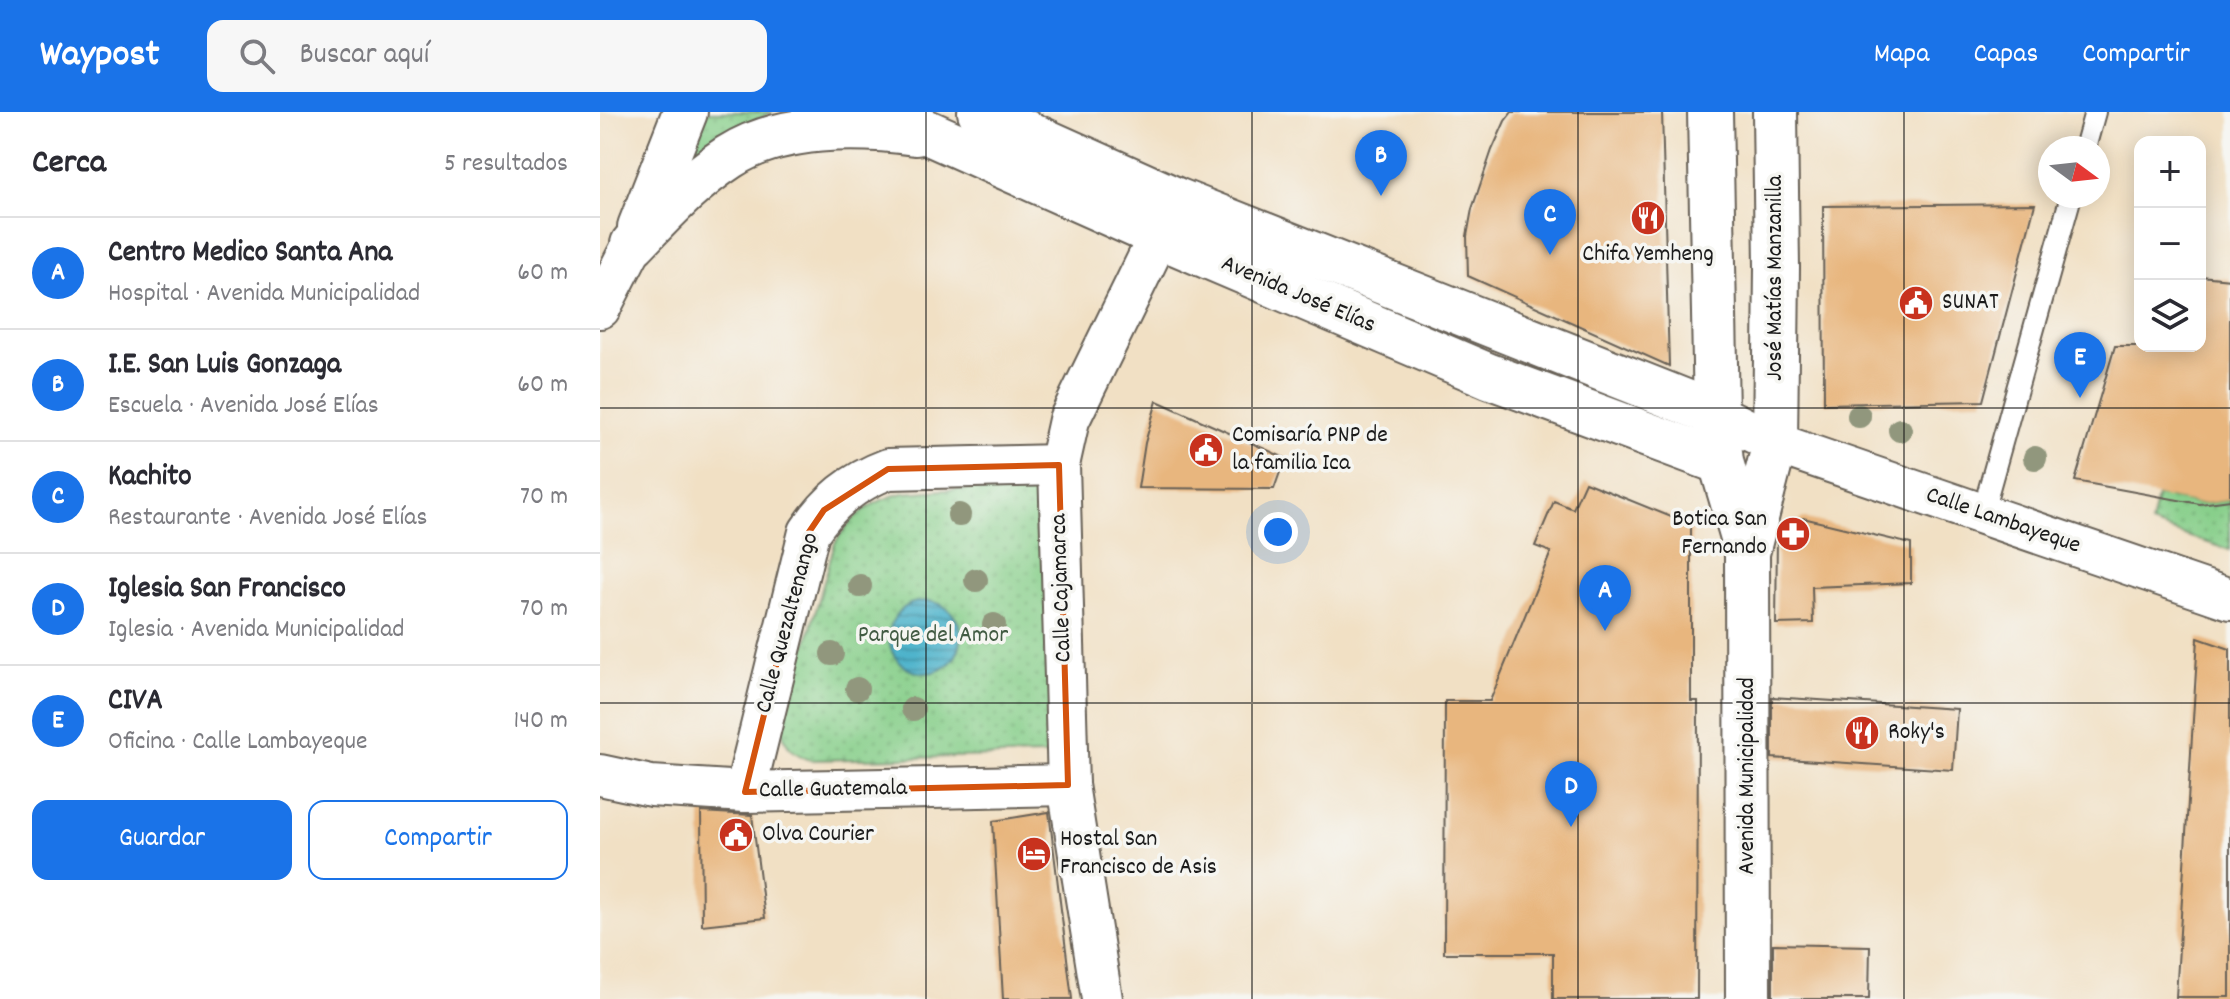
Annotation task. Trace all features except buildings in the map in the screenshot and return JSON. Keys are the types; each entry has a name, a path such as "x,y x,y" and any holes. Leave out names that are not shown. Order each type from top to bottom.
{"street":[{"path":"600,308 633,244 685,112"},
{"name":"Avenida José Elías","path":"882,112 935,136 1716,414 1775,443"},
{"name":"Avenida José Elías","path":"980,112 1168,218 1489,376 1721,462"},
{"path":"1710,112 1716,414"},
{"name":"José Matías Manzanilla","path":"1775,112 1775,443"},
{"path":"633,244 682,193 732,155 761,143 807,131 832,129 896,130 935,136"},
{"name":"Calle Cajamarca","path":"1102,999 1068,785 1059,465 1069,420 1168,218"},
{"name":"Avenida Municipalidad","path":"1716,414 1721,462 1747,553"},
{"path":"1721,462 1775,443"},
{"name":"Avenida Municipalidad","path":"1748,999 1747,553 1775,443"},
{"name":"Calle Lambayeque","path":"1775,443 2230,599"},
{"name":"Calle Quezaltenango","path":"745,792 809,532 824,510 866,477 888,469 1059,465"},
{"name":"Calle Guatemala","path":"600,775 651,786 745,792 1068,785"}],"lane":[{"path":"2088,136 2095,112"},
{"path":"1982,514 2068,208"}],"highlighted area":[{"path":"1059,465 1068,785 745,792 809,532 824,510 888,469"}],"green space":[{"path":"705,112 773,112 722,137 696,156 689,156"},
{"name":"Parque del Amor","path":"1017,485 1038,494 1047,504 1053,749 1046,755 810,760 794,752 785,740 782,729 835,543 848,524 863,510 903,493"},
{"path":"2157,496 2200,504 2230,500 2230,550 2151,524"}],"water":[{"path":"918,601 932,601 951,611 961,630 961,644 951,663 932,673 918,673 899,663 889,644 889,630 899,611"}],"place":[{"name":"I.E. San Luis Gonzaga","path":"1381,196"},
{"name":"Chifa Yemheng","path":"1648,218"},
{"name":"Kachito","path":"1550,255"},
{"name":"SUNAT","path":"1916,303"},
{"name":"CIVA","path":"2080,398"},
{"name":"Comisaría PNP de la familia Ica","path":"1206,450"},
{"name":"Botica San Fernando","path":"1793,534"},
{"name":"Centro Medico Santa Ana","path":"1605,631"},
{"name":"Roky's","path":"1862,733"},
{"name":"Iglesia San Francisco","path":"1571,827"},
{"name":"Olva Courier","path":"736,835"},
{"name":"Hostal San Francisco de Asis","path":"1034,854"}]}
